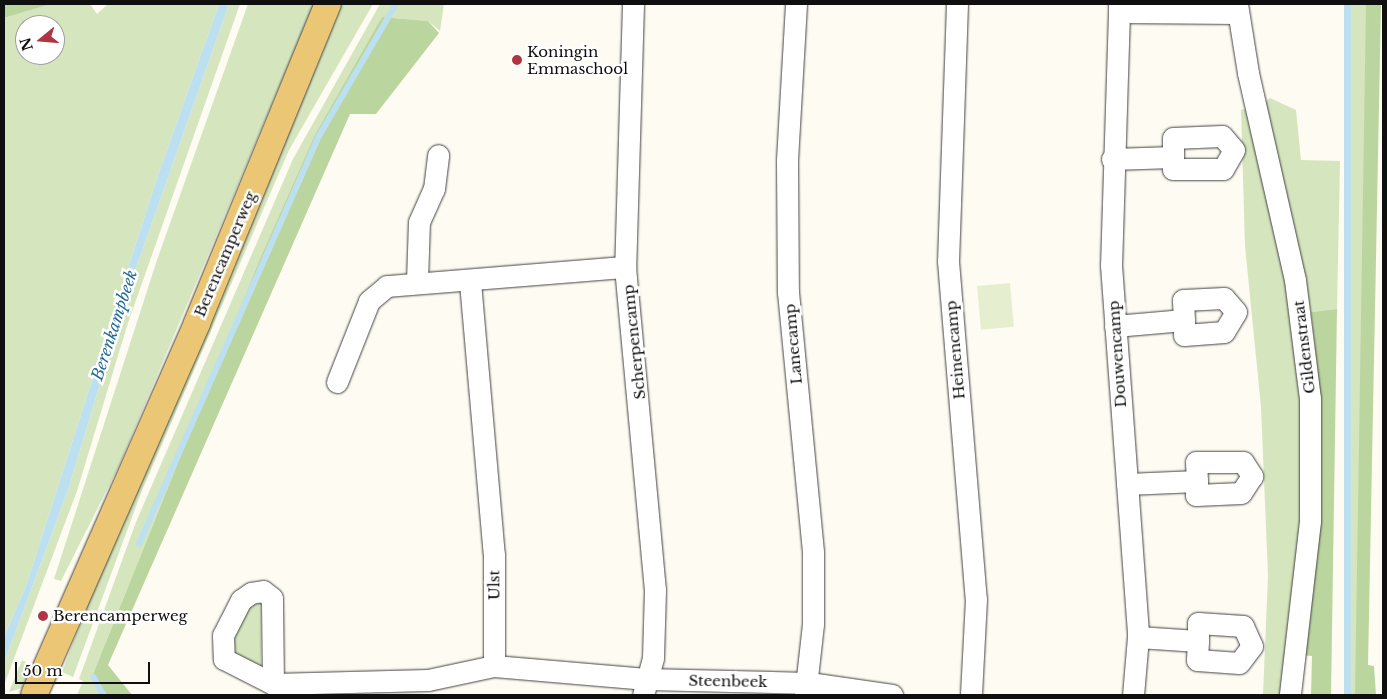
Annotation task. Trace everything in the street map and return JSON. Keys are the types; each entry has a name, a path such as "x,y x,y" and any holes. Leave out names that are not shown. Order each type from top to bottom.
{"main road":[{"name":"Berencamperweg","path":"34,695 197,322 328,4"}],"street":[{"name":"Scherpencamp","path":"633,4 625,267 653,541 653,658 645,687"},
{"name":"Lanecamp","path":"796,4 787,160 788,292 812,552 807,689"},
{"name":"Heinencamp","path":"957,4 948,260 976,599 971,695"},
{"path":"1119,8 1237,8"},
{"name":"Douwencamp","path":"1119,8 1112,159 1115,326 1138,637 1133,695"},
{"name":"Gildenstraat","path":"1237,8 1295,280 1310,398 1310,521 1290,695"},
{"path":"417,281 419,222 434,189 438,154"},
{"path":"1112,159 1174,157"},
{"path":"337,382 369,301 387,286 417,281 470,282 625,267"},
{"name":"Ulst","path":"470,282 494,554 494,666"},
{"path":"1115,326 1184,320"},
{"path":"1126,484 1196,481"},
{"path":"1138,637 1198,641"},
{"path":"273,684 428,680 494,666"},
{"name":"Steenbeek","path":"494,666 645,687 807,689 892,695"}],"green space":[{"path":"4,4 51,4 4,18"},
{"path":"51,4 90,4 97,14 108,4 219,4 157,178 26,586 4,637 4,18"},
{"path":"229,4 240,4 127,326 77,491 4,685 4,663 68,490 128,291"},
{"path":"248,4 314,4 118,468 61,581 54,579 157,260"},
{"path":"340,4 373,4 289,150 141,493 73,677 62,672 95,585"},
{"path":"380,4 444,4 440,31 428,21 382,17 257,266 93,674 107,695 77,695 83,681 79,679 136,522 293,159"},
{"path":"1351,4 1366,4 1366,695 1351,695"},
{"path":"1366,4 1381,4 1368,665 1374,666 1376,695 1355,695"},
{"path":"382,17 428,21 439,33 376,114 350,114 108,665 132,695 107,695 93,674 257,266 315,135"},
{"path":"1270,98 1296,110 1301,160 1340,161 1337,309 1311,312 1264,103"},
{"path":"1246,109 1287,282 1301,391 1301,516 1280,695 1263,695 1268,575 1261,407 1245,246 1241,110"},
{"path":"1010,283 1014,327 981,330 977,286"},
{"path":"1337,309 1331,695 1311,695 1312,656 1302,655 1318,375 1311,312"},
{"path":"251,599 261,599 261,666 233,655 230,644"},
{"path":"22,660 32,665 22,688 9,692"}],"water":[{"name":"Berenkampbeek","path":"219,4 229,4 128,291 68,490 4,663 4,637 26,586 157,178"},
{"path":"1344,4 1351,4 1351,695 1344,695"}],"waterway":[{"path":"139,544 319,136 396,4"},
{"path":"94,677 103,695"}],"place":[{"name":"Koningin Emmaschool","path":"517,60"},
{"name":"Berencamperweg","path":"43,616"}]}
